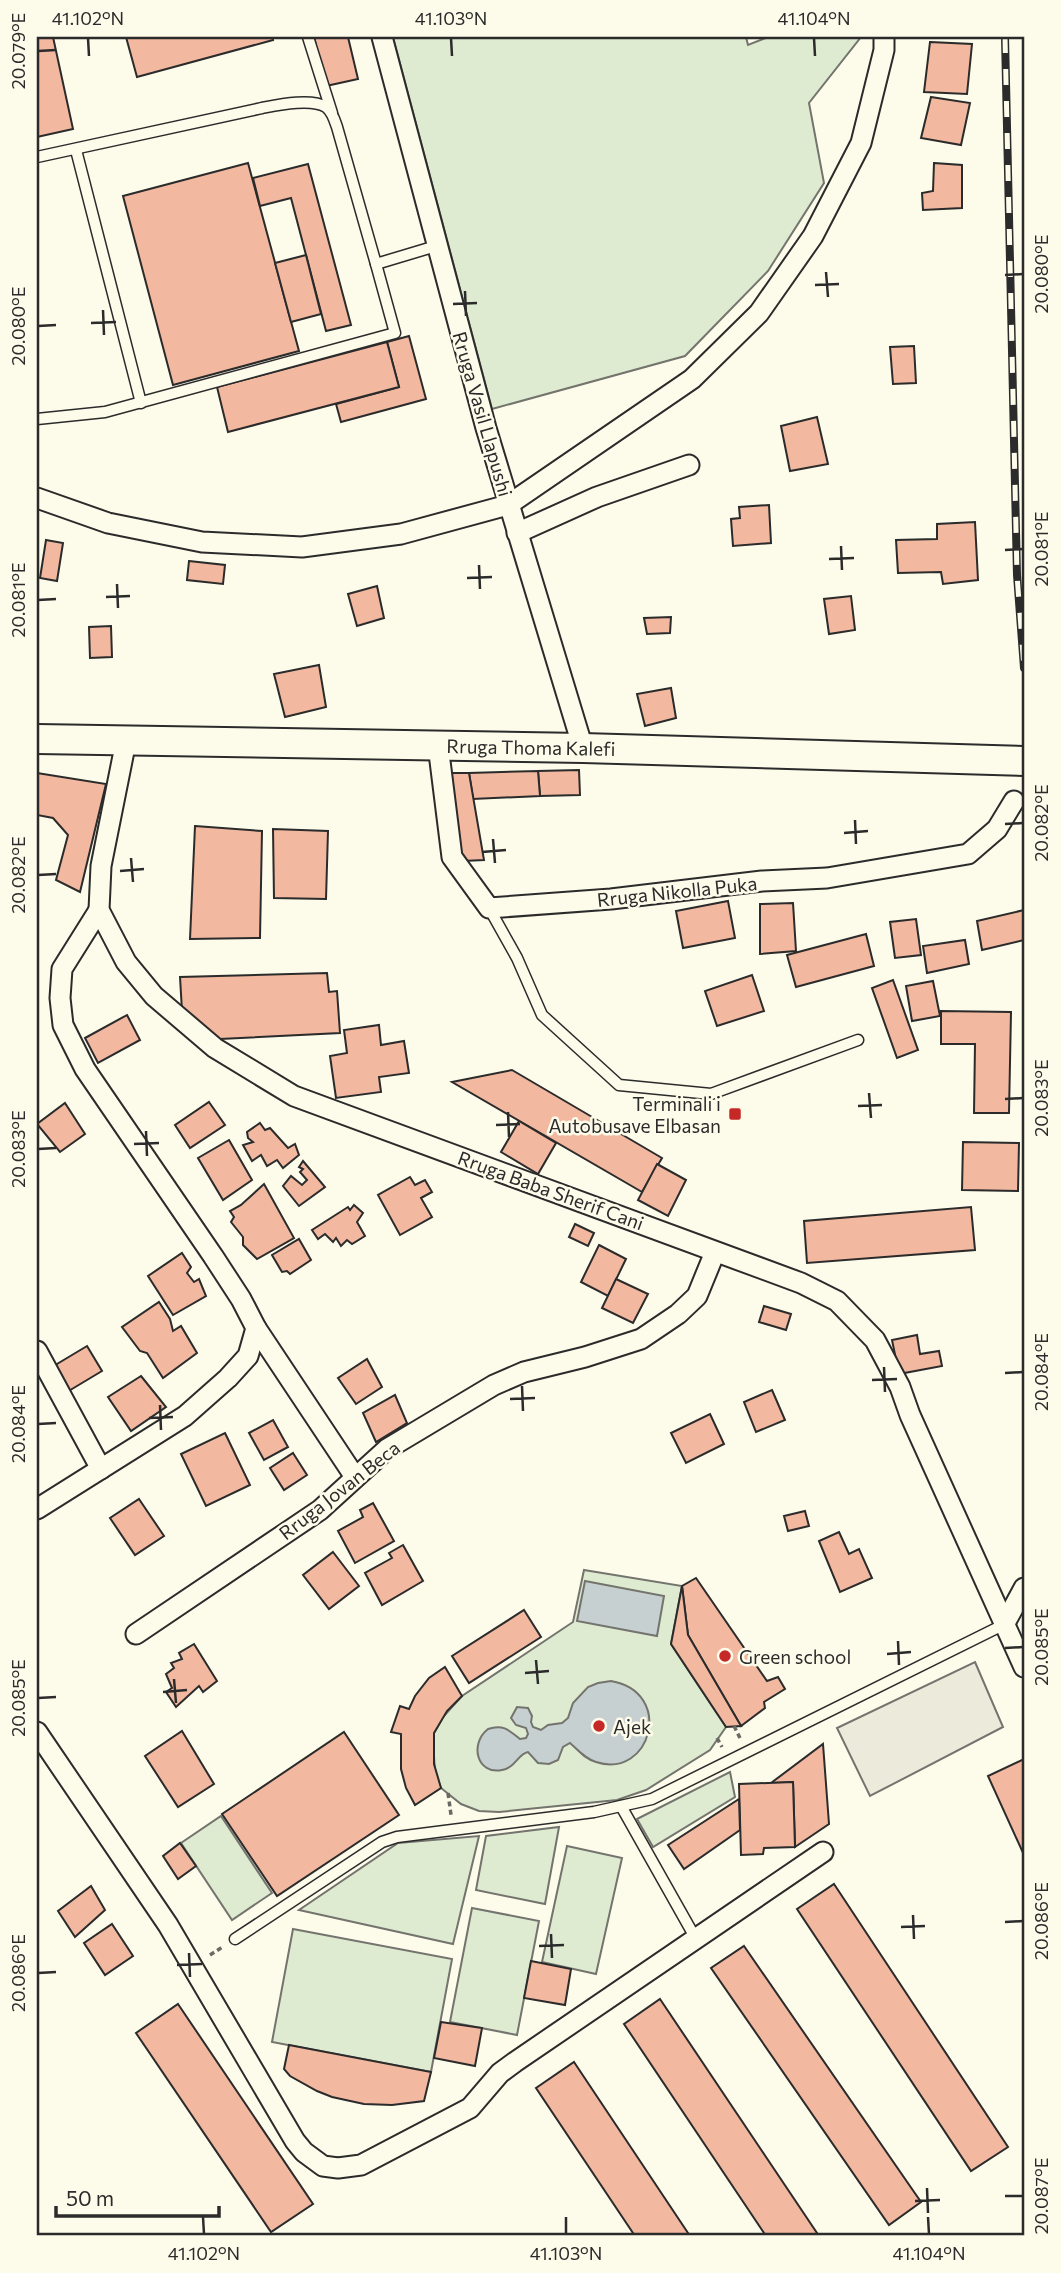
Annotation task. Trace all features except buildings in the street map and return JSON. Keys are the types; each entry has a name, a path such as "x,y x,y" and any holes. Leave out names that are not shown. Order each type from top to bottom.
{"main road":[{"name":"Rruga Thoma Kalefi","path":"37,739 583,748 1024,761"}],"street":[{"name":"Rruga Vasil Llapushi","path":"382,37 436,246 508,505 583,748"},
{"path":"37,498 108,523 202,542 302,547 401,534 508,505 692,379 759,313 813,236 861,143 884,50 884,37"},
{"path":"517,533 597,497 689,465"},
{"name":"Rruga Baba Sherif Cani","path":"126,741 101,866 99,909 126,962 154,996 215,1048 294,1096 801,1283 837,1301 875,1340 900,1387 915,1427 1024,1667"},
{"path":"438,745 453,857 489,908"},
{"name":"Rruga Nikolla Puka","path":"489,908 611,899 749,882 827,878 968,854 998,829 1014,801"},
{"path":"99,909 62,969 60,998 63,1025 85,1069 241,1299 256,1328 355,1476"},
{"name":"Rruga Jovan Beca","path":"136,1634 320,1510 387,1449 494,1385 524,1372 585,1357 641,1339 678,1314 697,1296 715,1252"},
{"path":"37,1509 185,1416 248,1356 256,1328"},
{"path":"37,1351 101,1469"},
{"path":"1005,1623 1024,1588"},
{"path":"37,1732 168,1926 295,2141 312,2159 338,2168 361,2165 470,2108 500,2073 515,2062 823,1852"}],"lane":[{"path":"37,419 93,414 395,333 308,37"},
{"path":"37,157 290,103 325,107 332,115"},
{"path":"76,150 141,402"},
{"path":"376,264 436,246"},
{"path":"489,908 517,958 542,1015 619,1085 711,1094 858,1040"},
{"path":"234,1939 382,1842 594,1812 652,1799 1005,1623"},
{"path":"621,1806 696,1939"}],"path":[{"path":"448,1793 452,1824"},
{"path":"191,1968 234,1939"}],"green space":[{"path":"393,37 746,37 748,45 768,37 861,37 809,103 824,183 768,271 685,356 492,409"},
{"name":"Ajek","path":"584,1570 682,1586 671,1644 726,1727 710,1750 646,1790 617,1800 499,1812 479,1811 461,1804 441,1788 435,1772 434,1733 443,1717 462,1696 573,1622"},
{"path":"730,1772 735,1797 653,1847 637,1819"},
{"path":"221,1816 272,1893 232,1920 181,1843"},
{"path":"559,1827 545,1904 476,1890 486,1836"},
{"path":"479,1836 453,1944 299,1910 398,1843"},
{"path":"567,1846 622,1858 596,1974 542,1962"},
{"path":"472,1908 539,1921 517,2035 450,2022"},
{"path":"293,1929 452,1959 431,2072 272,2042"}],"shaded area":[{"path":"585,1581 664,1596 657,1636 577,1621"},
{"path":"975,1662 1003,1727 870,1796 837,1728"},
{"name":"Ajek","path":"611,1681 631,1688 643,1701 649,1716 648,1732 642,1747 631,1758 615,1764 596,1762 585,1757 570,1743 563,1747 558,1760 549,1764 538,1763 528,1752 510,1767 493,1770 487,1768 478,1757 479,1742 488,1729 502,1728 520,1739 526,1738 526,1728 516,1725 511,1718 517,1707 528,1708 533,1727 541,1730 548,1725 562,1723 568,1718 573,1703 588,1687"}],"railway":[{"path":"1005,37 1017,575 1024,668"}],"place":[{"name":"Terminali i Autobusave Elbasan","path":"735,1114"},
{"name":"Green school","path":"725,1656"},
{"name":"Ajek","path":"599,1726"}]}
